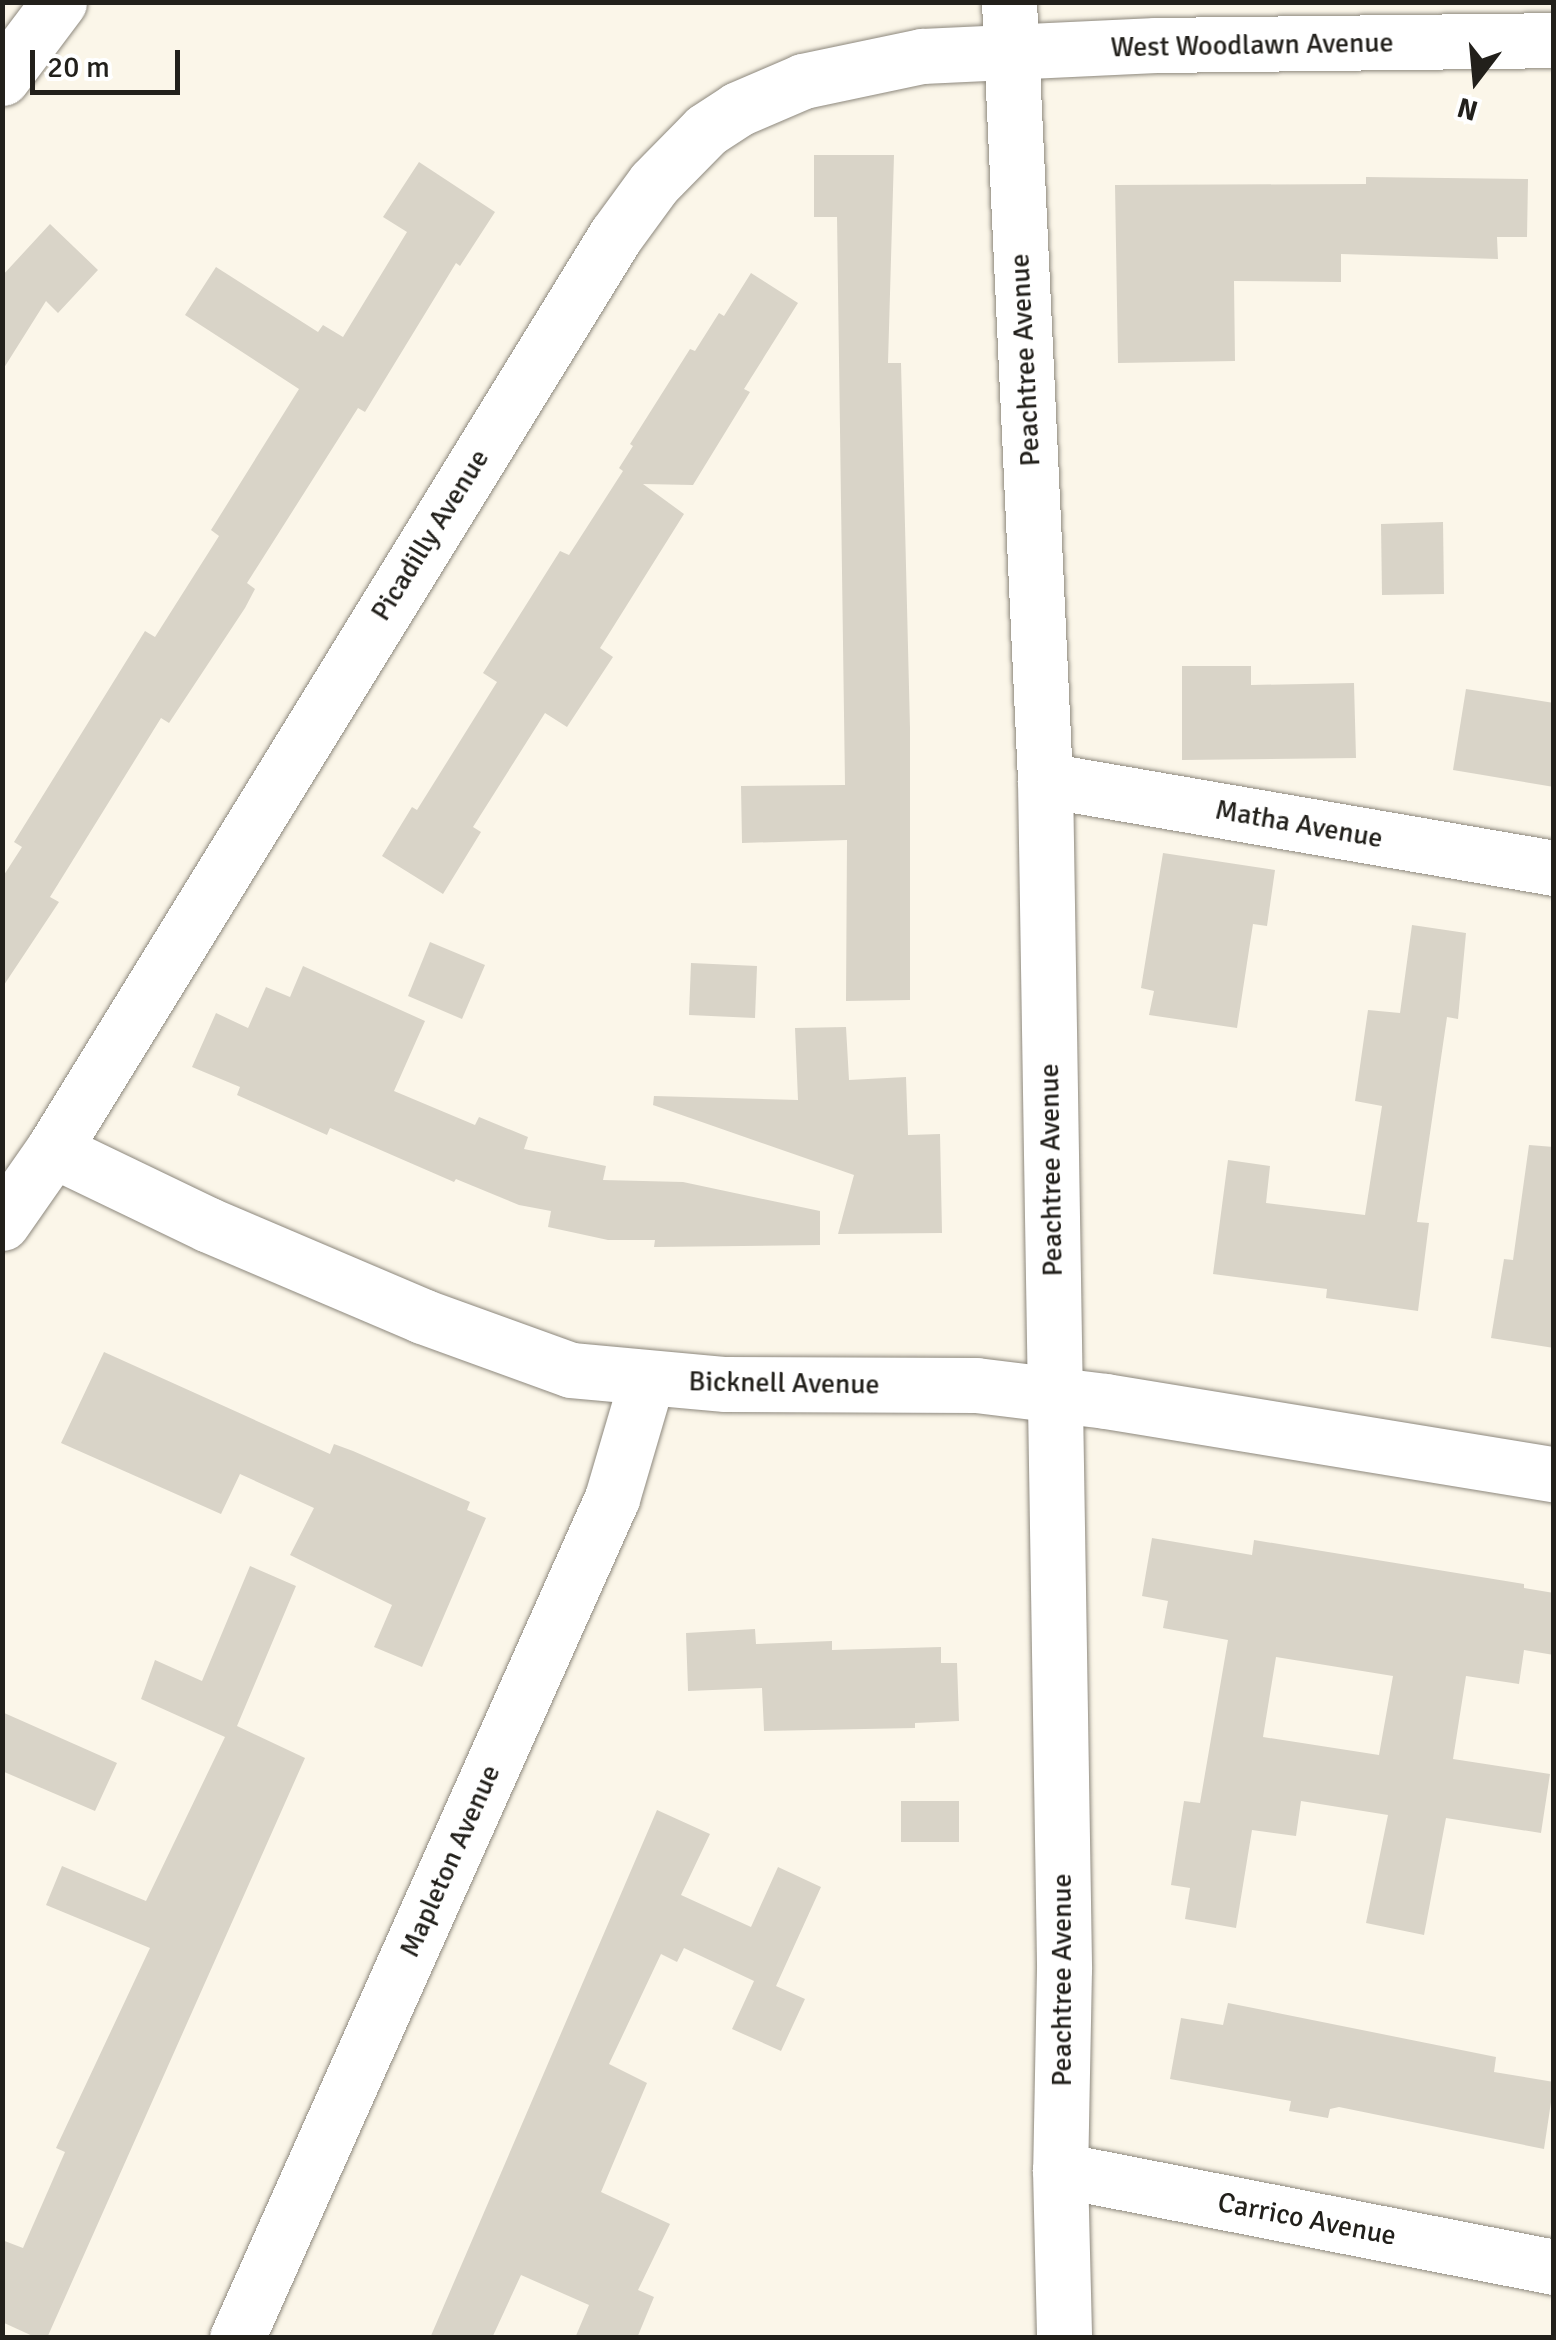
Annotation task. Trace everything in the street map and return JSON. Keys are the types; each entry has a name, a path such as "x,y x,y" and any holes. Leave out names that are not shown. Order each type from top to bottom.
{"street":[{"path":"2,78 59,2"},
{"name":"West Woodlawn Avenue","path":"1010,27 1554,40"},
{"name":"Peachtree Avenue","path":"1010,27 1046,780 1064,1968 1060,2170 1064,2338"},
{"name":"Picadilly Avenue","path":"2,1223 53,1150 584,286 654,182 706,130 738,108 802,81 922,56 1010,27"},
{"name":"Matha Avenue","path":"1046,780 1554,868"},
{"name":"Bicknell Avenue","path":"53,1150 209,1225 422,1316 571,1370 648,1380 976,1385 1554,1474"},
{"name":"Mapleton Avenue","path":"237,2338 612,1498 648,1380"},
{"name":"Carrico Avenue","path":"1060,2170 1554,2267"}],"building":[{"path":"814,155 894,155 888,363 901,363 910,728 910,1000 846,1001 847,840 742,843 741,786 845,785 837,217 814,217"},
{"path":"419,162 495,212 460,266 456,263 365,412 358,408 247,583 255,589 245,608 169,723 161,718 50,897 59,902 2,988 2,878 22,847 14,842 145,631 155,637 219,536 211,530 299,389 185,315 216,267 318,332 323,325 343,337 407,232 383,217"},
{"path":"1366,177 1528,179 1527,237 1497,237 1498,259 1341,254 1341,282 1234,281 1235,361 1118,363 1115,185 1366,184"},
{"path":"50,224 98,270 58,313 46,301 2,371 2,276"},
{"path":"751,273 798,303 744,389 750,392 693,485 643,484 684,514 600,648 613,657 567,727 545,713 473,827 481,832 443,894 382,856 412,807 417,810 497,682 483,673 560,551 569,555 623,471 619,468 633,446 630,444 690,349 695,351 719,313 724,316"},
{"path":"1443,522 1444,594 1382,595 1381,524"},
{"path":"1182,666 1251,666 1251,685 1354,683 1356,758 1182,760"},
{"path":"1466,689 1554,703 1554,787 1453,770"},
{"path":"1163,853 1275,870 1267,926 1253,924 1237,1028 1149,1015 1154,991 1141,988"},
{"path":"1412,925 1466,933 1458,1019 1447,1017 1417,1222 1429,1223 1418,1311 1326,1298 1327,1289 1213,1274 1228,1160 1270,1166 1266,1203 1365,1215 1382,1106 1355,1101 1368,1010 1400,1013"},
{"path":"430,942 485,965 462,1019 408,996"},
{"path":"691,963 757,966 755,1018 689,1015"},
{"path":"303,966 425,1021 394,1091 475,1125 479,1117 528,1137 524,1149 606,1166 603,1180 683,1182 820,1211 820,1245 654,1247 655,1240 608,1240 548,1227 551,1211 519,1205 456,1179 454,1182 330,1128 327,1135 237,1095 240,1087 192,1067 216,1013 248,1028 266,987 290,997"},
{"path":"846,1027 849,1080 906,1077 908,1135 940,1134 942,1233 838,1234 854,1175 653,1105 654,1096 798,1100 795,1028"},
{"path":"1529,1145 1554,1147 1554,1348 1491,1338 1504,1259 1513,1260"},
{"path":"104,1352 330,1454 334,1444 470,1502 467,1510 486,1518 422,1667 374,1647 392,1605 290,1555 314,1508 240,1474 221,1514 61,1443"},
{"path":"1152,1538 1252,1555 1254,1540 1524,1584 1524,1588 1554,1593 1554,1655 1524,1650 1519,1684 1466,1676 1453,1759 1550,1774 1541,1833 1446,1818 1424,1935 1366,1923 1388,1815 1301,1801 1296,1836 1252,1830 1236,1928 1185,1919 1190,1888 1171,1885 1184,1801 1200,1803 1228,1640 1163,1628 1168,1601 1142,1596","holes":["1276,1657 1393,1676 1379,1755 1263,1737"]},
{"path":"250,1566 296,1586 237,1726 305,1758 47,2338 37,2338 2,2322 2,2240 23,2248 65,2152 56,2148 150,1948 46,1905 62,1866 146,1901 225,1737 141,1699 155,1660 202,1681"},
{"path":"755,1629 756,1644 832,1641 832,1650 941,1647 941,1663 957,1663 959,1721 915,1723 915,1728 764,1731 762,1688 688,1691 686,1633"},
{"path":"2,1712 117,1763 95,1811 2,1771"},
{"path":"901,1801 959,1801 959,1842 901,1842"},
{"path":"657,1810 710,1834 681,1895 751,1927 778,1867 821,1887 776,1986 805,1999 781,2051 732,2029 754,1981 684,1948 677,1962 661,1954 609,2064 647,2083 601,2192 670,2224 638,2290 654,2297 637,2338 575,2338 589,2305 521,2275 492,2338 430,2338"},
{"path":"1228,2003 1496,2057 1494,2072 1554,2082 1544,2149 1339,2107 1330,2109 1328,2118 1289,2111 1291,2101 1170,2079 1181,2018 1223,2025"}]}
